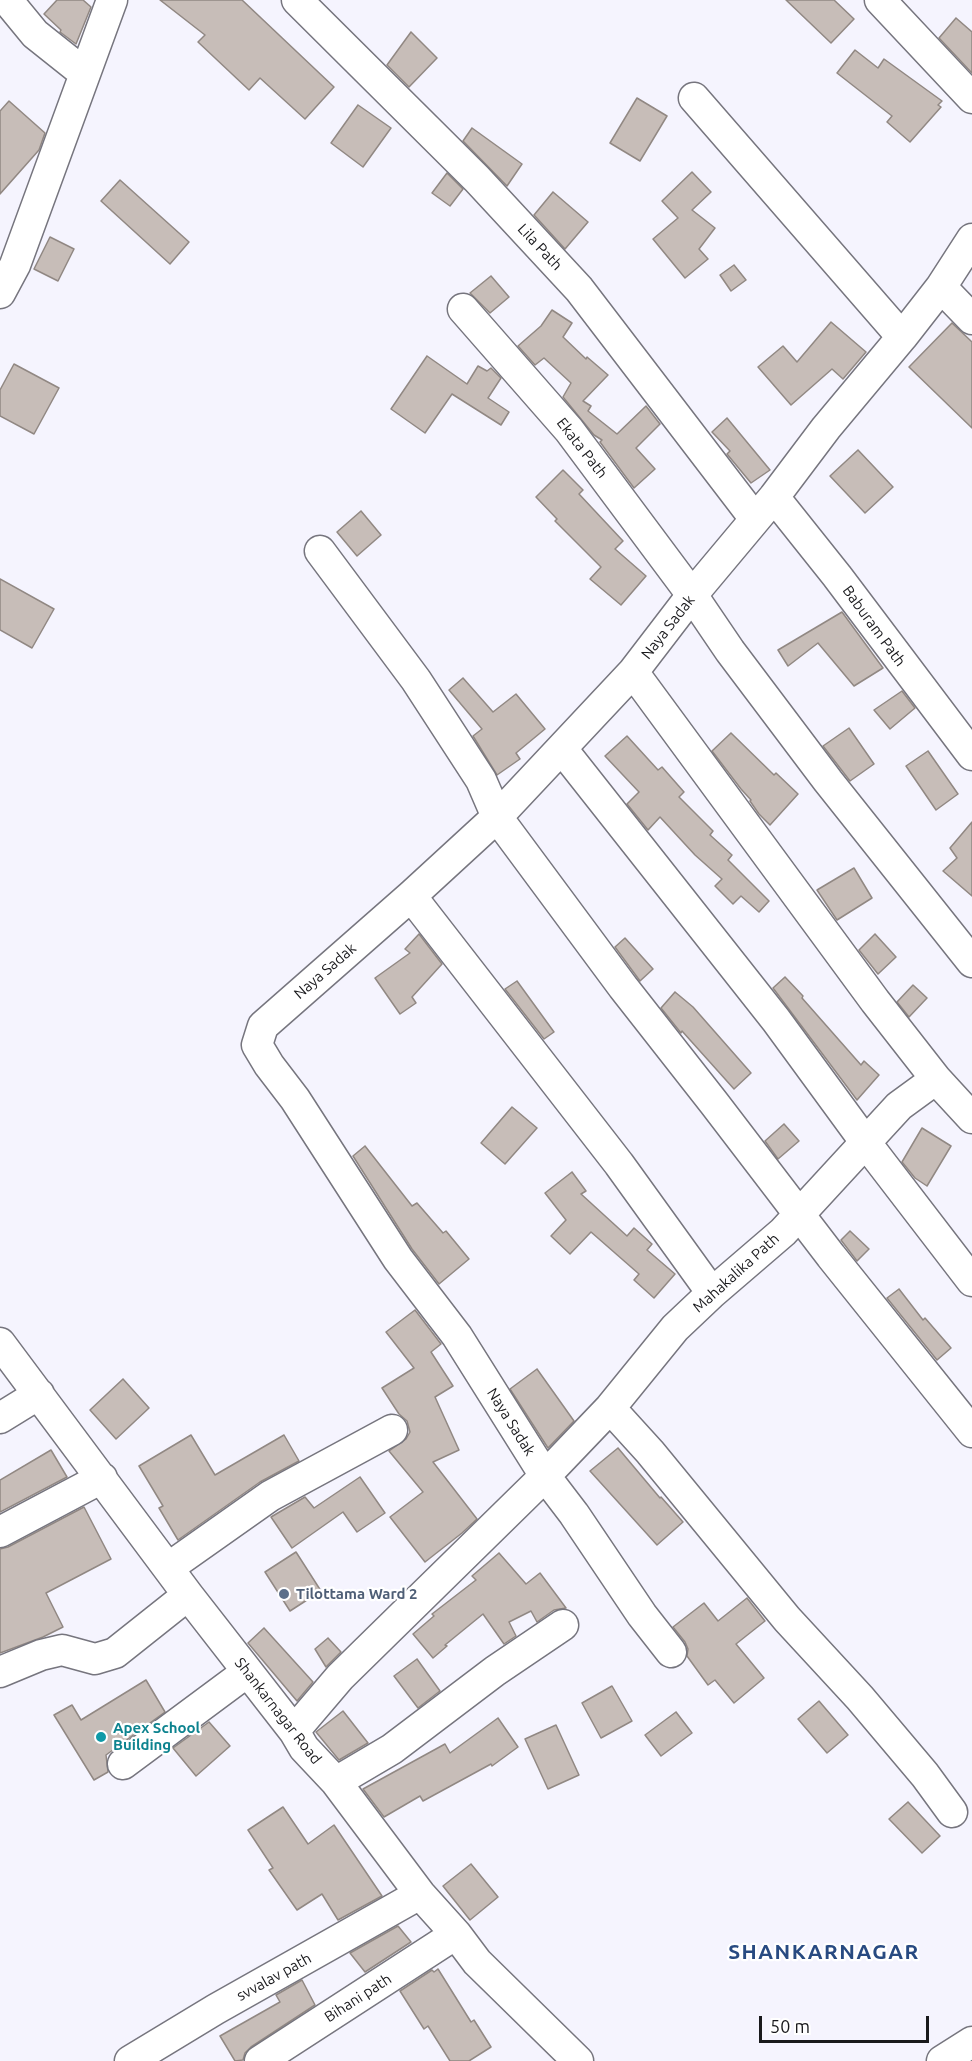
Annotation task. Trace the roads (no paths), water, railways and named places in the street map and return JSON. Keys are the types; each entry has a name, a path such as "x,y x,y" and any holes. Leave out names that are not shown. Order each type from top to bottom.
{"street":[{"path":"7,0 35,34 84,74"},
{"path":"0,293 7,257 84,74 112,0"},
{"name":"Lila Path","path":"297,0 477,179 579,289 765,508"},
{"path":"880,0 972,98"},
{"path":"694,98 902,337"},
{"name":"Naya Sadak","path":"545,1476 457,1336 398,1258 295,1100 269,1065 257,1045 263,1026 411,896 496,817 633,672 826,428 902,337 941,287 972,239"},
{"path":"941,287 972,319"},
{"name":"Ekata Path","path":"463,309 570,430 692,595 730,651 828,781 972,962"},
{"name":"Baburam Path","path":"765,508 837,576 972,755"},
{"path":"320,551 423,690 481,780 496,817 622,987 972,1432"},
{"path":"633,672 875,1001 936,1078 972,1118"},
{"path":"562,749 776,1020 866,1143 972,1281"},
{"path":"411,896 619,1164 712,1293"},
{"name":"Mahakalika Path","path":"545,1476 610,1408 675,1328 783,1232 798,1213 899,1106 936,1078"},
{"name":"Shankarnagar Road","path":"0,1342 188,1595 294,1731 304,1748 336,1782 420,1894 456,1934 477,1962 578,2061"},
{"path":"0,1418 39,1394"},
{"path":"610,1408 650,1452 787,1619 860,1698 925,1775 952,1812"},
{"path":"168,1568 270,1497 392,1430"},
{"path":"294,1731 340,1677 545,1476 574,1514 642,1615 671,1652"},
{"path":"0,1532 102,1478"},
{"path":"0,1672 40,1655 62,1650 95,1659 116,1653 188,1595"},
{"path":"336,1782 392,1749 495,1671 563,1625"},
{"path":"123,1764 247,1672"},
{"name":"svvalav path","path":"130,2061 216,2009 420,1894"},
{"name":"Bihani path","path":"260,2061 456,1934"},
{"path":"942,2061 972,2042"}],"place":[{"name":"Tilottama Ward 2","path":"284,1594"},
{"name":"Apex School Building","path":"101,1737"}],"district":[{"name":"SHANKARNAGAR","path":"824,1952"}]}
